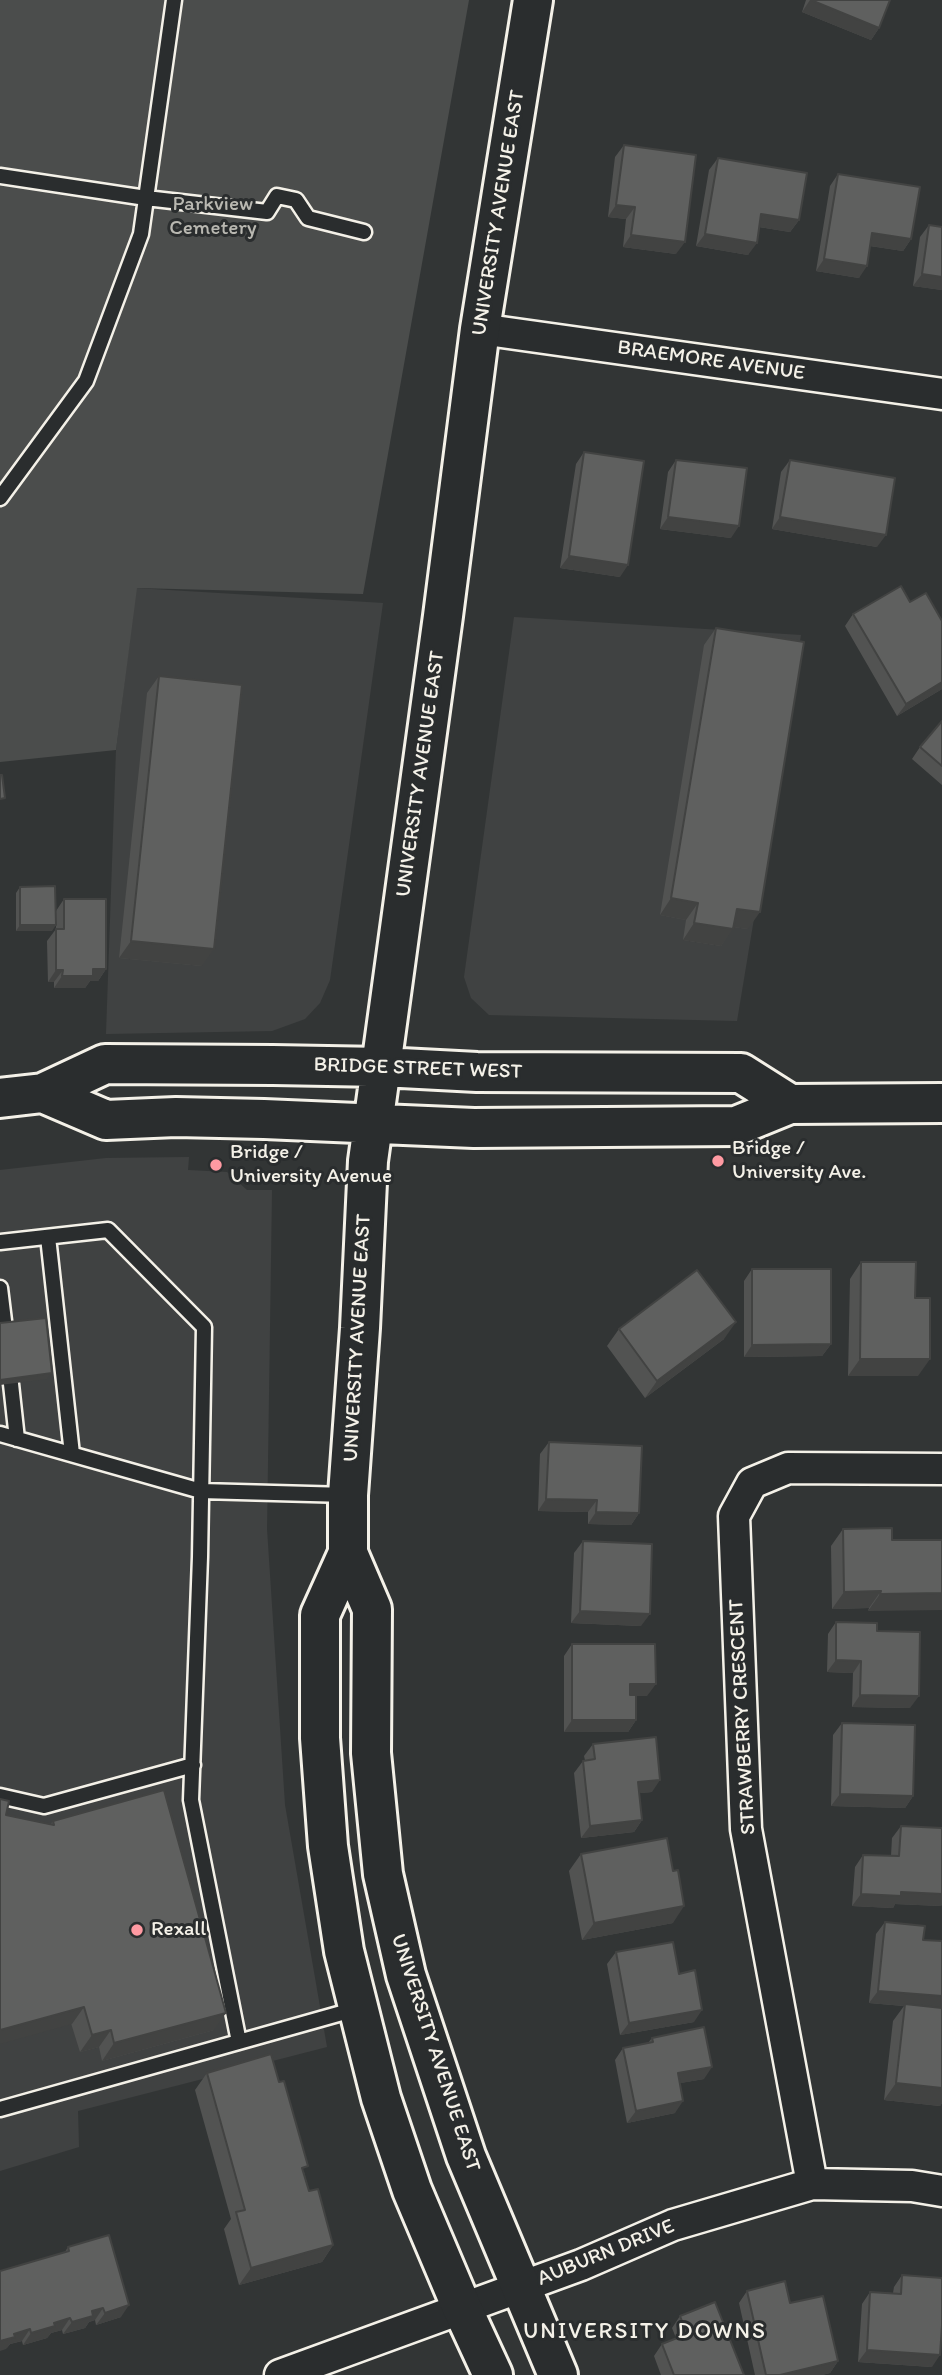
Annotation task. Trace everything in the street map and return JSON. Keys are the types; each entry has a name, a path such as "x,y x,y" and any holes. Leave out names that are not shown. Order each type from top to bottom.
{"main road":[{"name":"UNIVERSITY AVENUE EAST","path":"533,0 480,329 368,1161 348,1496 348,1553 372,1609 372,1753 383,1874 406,1975 466,2156 558,2375"},
{"name":"BRIDGE STREET WEST","path":"0,1098 43,1093 105,1064 382,1067 477,1072 741,1073 790,1104"},
{"name":"BRIDGE STREET WEST","path":"43,1093 106,1120 176,1117 374,1122 474,1128 736,1126 790,1104 942,1103"},
{"name":"UNIVERSITY AVENUE EAST","path":"348,1553 320,1615 320,1738 328,1846 344,1951 381,2098 412,2190 493,2375"}],"street":[{"name":"BRAEMORE AVENUE","path":"480,329 942,394"},
{"name":"STRAWBERRY CRESCENT","path":"812,2184 746,1829 734,1516 752,1483 788,1468 942,1469"},
{"name":"AUBURN DRIVE","path":"280,2375 581,2265 673,2225 812,2184 912,2186 942,2191"}],"lane":[{"path":"1,495 86,381 141,234 174,0"},
{"path":"0,176 146,198 267,212 277,196 296,200 308,218 364,232"},
{"path":"0,1242 108,1230 204,1327 191,1800 239,2042"},
{"path":"48,1237 72,1454"},
{"path":"0,1288 5,1329"},
{"path":"11,1384 17,1438"},
{"path":"0,1434 201,1491 348,1496"},
{"path":"0,1796 44,1806 193,1765"},
{"path":"0,2109 357,2008"}],"shaded area":[{"path":"136,588 383,603 330,980 320,1003 305,1019 272,1031 106,1034 116,750"},
{"path":"514,617 801,635 737,1021 489,1015 471,998 464,977"},
{"path":"189,1157 188,1170 227,1172 247,1190 272,1190 267,1529 285,1805 327,2047 78,2111 79,2147 0,2171 0,1170 106,1158"}],"green space":[{"name":"Parkview Cemetery","path":"0,0 469,0 363,594 137,588 116,750 0,762"}],"building":[{"path":"811,0 890,0 879,28"},
{"path":"624,145 696,155 685,242 631,235 635,207 616,205"},
{"path":"718,158 807,173 799,220 761,214 757,243 705,234"},
{"path":"838,174 920,187 911,239 872,233 867,266 824,259"},
{"path":"929,225 942,227 942,277 922,274"},
{"path":"584,452 644,461 628,565 569,556"},
{"path":"676,460 747,468 739,526 668,517"},
{"path":"790,460 895,478 886,535 780,517"},
{"path":"901,586 910,602 926,593 942,621 942,682 906,704 853,614"},
{"path":"716,628 804,642 760,912 737,909 733,929 694,923 698,903 671,898"},
{"path":"159,676 242,685 214,949 131,941"},
{"path":"942,721 942,766 920,747"},
{"path":"0,775 5,798 0,799"},
{"path":"55,886 56,925 20,925 20,887"},
{"path":"64,899 106,899 106,969 93,969 93,976 62,976 63,970 56,970 56,929 64,929"},
{"path":"861,1262 916,1262 915,1298 930,1298 930,1359 860,1359"},
{"path":"752,1269 831,1269 831,1344 752,1345"},
{"path":"697,1270 736,1322 657,1381 619,1329"},
{"path":"46,1318 52,1373 0,1380 0,1323"},
{"path":"549,1442 642,1446 639,1513 596,1512 597,1500 546,1499"},
{"path":"892,1528 892,1540 942,1540 942,1593 844,1592 843,1529"},
{"path":"583,1541 652,1544 650,1614 580,1611"},
{"path":"836,1622 877,1623 877,1631 920,1632 919,1696 860,1695 861,1661 836,1660"},
{"path":"572,1644 655,1644 656,1684 630,1684 630,1695 636,1695 636,1720 572,1720"},
{"path":"842,1723 915,1725 913,1796 840,1794"},
{"path":"656,1737 660,1780 638,1782 642,1820 590,1826 583,1761 595,1759 593,1744"},
{"path":"164,1790 226,2013 114,2043 111,2030 92,2035 84,2007 0,2030 0,1799 9,1801 6,1815 54,1825 53,1821"},
{"path":"901,1826 942,1828 942,1894 861,1894 863,1855 899,1856"},
{"path":"667,1838 673,1871 678,1870 684,1906 594,1923 581,1854"},
{"path":"885,1922 925,1926 923,1940 942,1941 942,1996 878,1991"},
{"path":"673,1942 679,1974 695,1970 702,2010 629,2023 616,1952"},
{"path":"905,2004 942,2008 942,2088 896,2083"},
{"path":"704,2027 712,2067 678,2073 683,2101 636,2111 623,2048 653,2042 652,2038"},
{"path":"271,2054 279,2082 284,2081 308,2166 302,2168 309,2191 318,2189 333,2245 251,2268 236,2212 245,2210 207,2073"},
{"path":"109,2235 129,2305 105,2313 103,2308 92,2311 93,2316 72,2322 70,2318 54,2323 55,2326 31,2333 30,2329 0,2341 0,2271 69,2251 68,2247"},
{"path":"902,2275 942,2278 940,2355 867,2350 870,2292 901,2294"},
{"path":"785,2281 790,2303 823,2296 838,2361 780,2375 766,2375 747,2291"},
{"path":"715,2302 744,2375 674,2375 662,2344 687,2334 680,2316"}],"place":[{"name":"Bridge / University Ave.","path":"718,1161"},
{"name":"Bridge / University Avenue","path":"216,1165"},
{"name":"Rexall","path":"137,1930"}],"district":[{"name":"UNIVERSITY DOWNS","path":"645,2332"}]}
